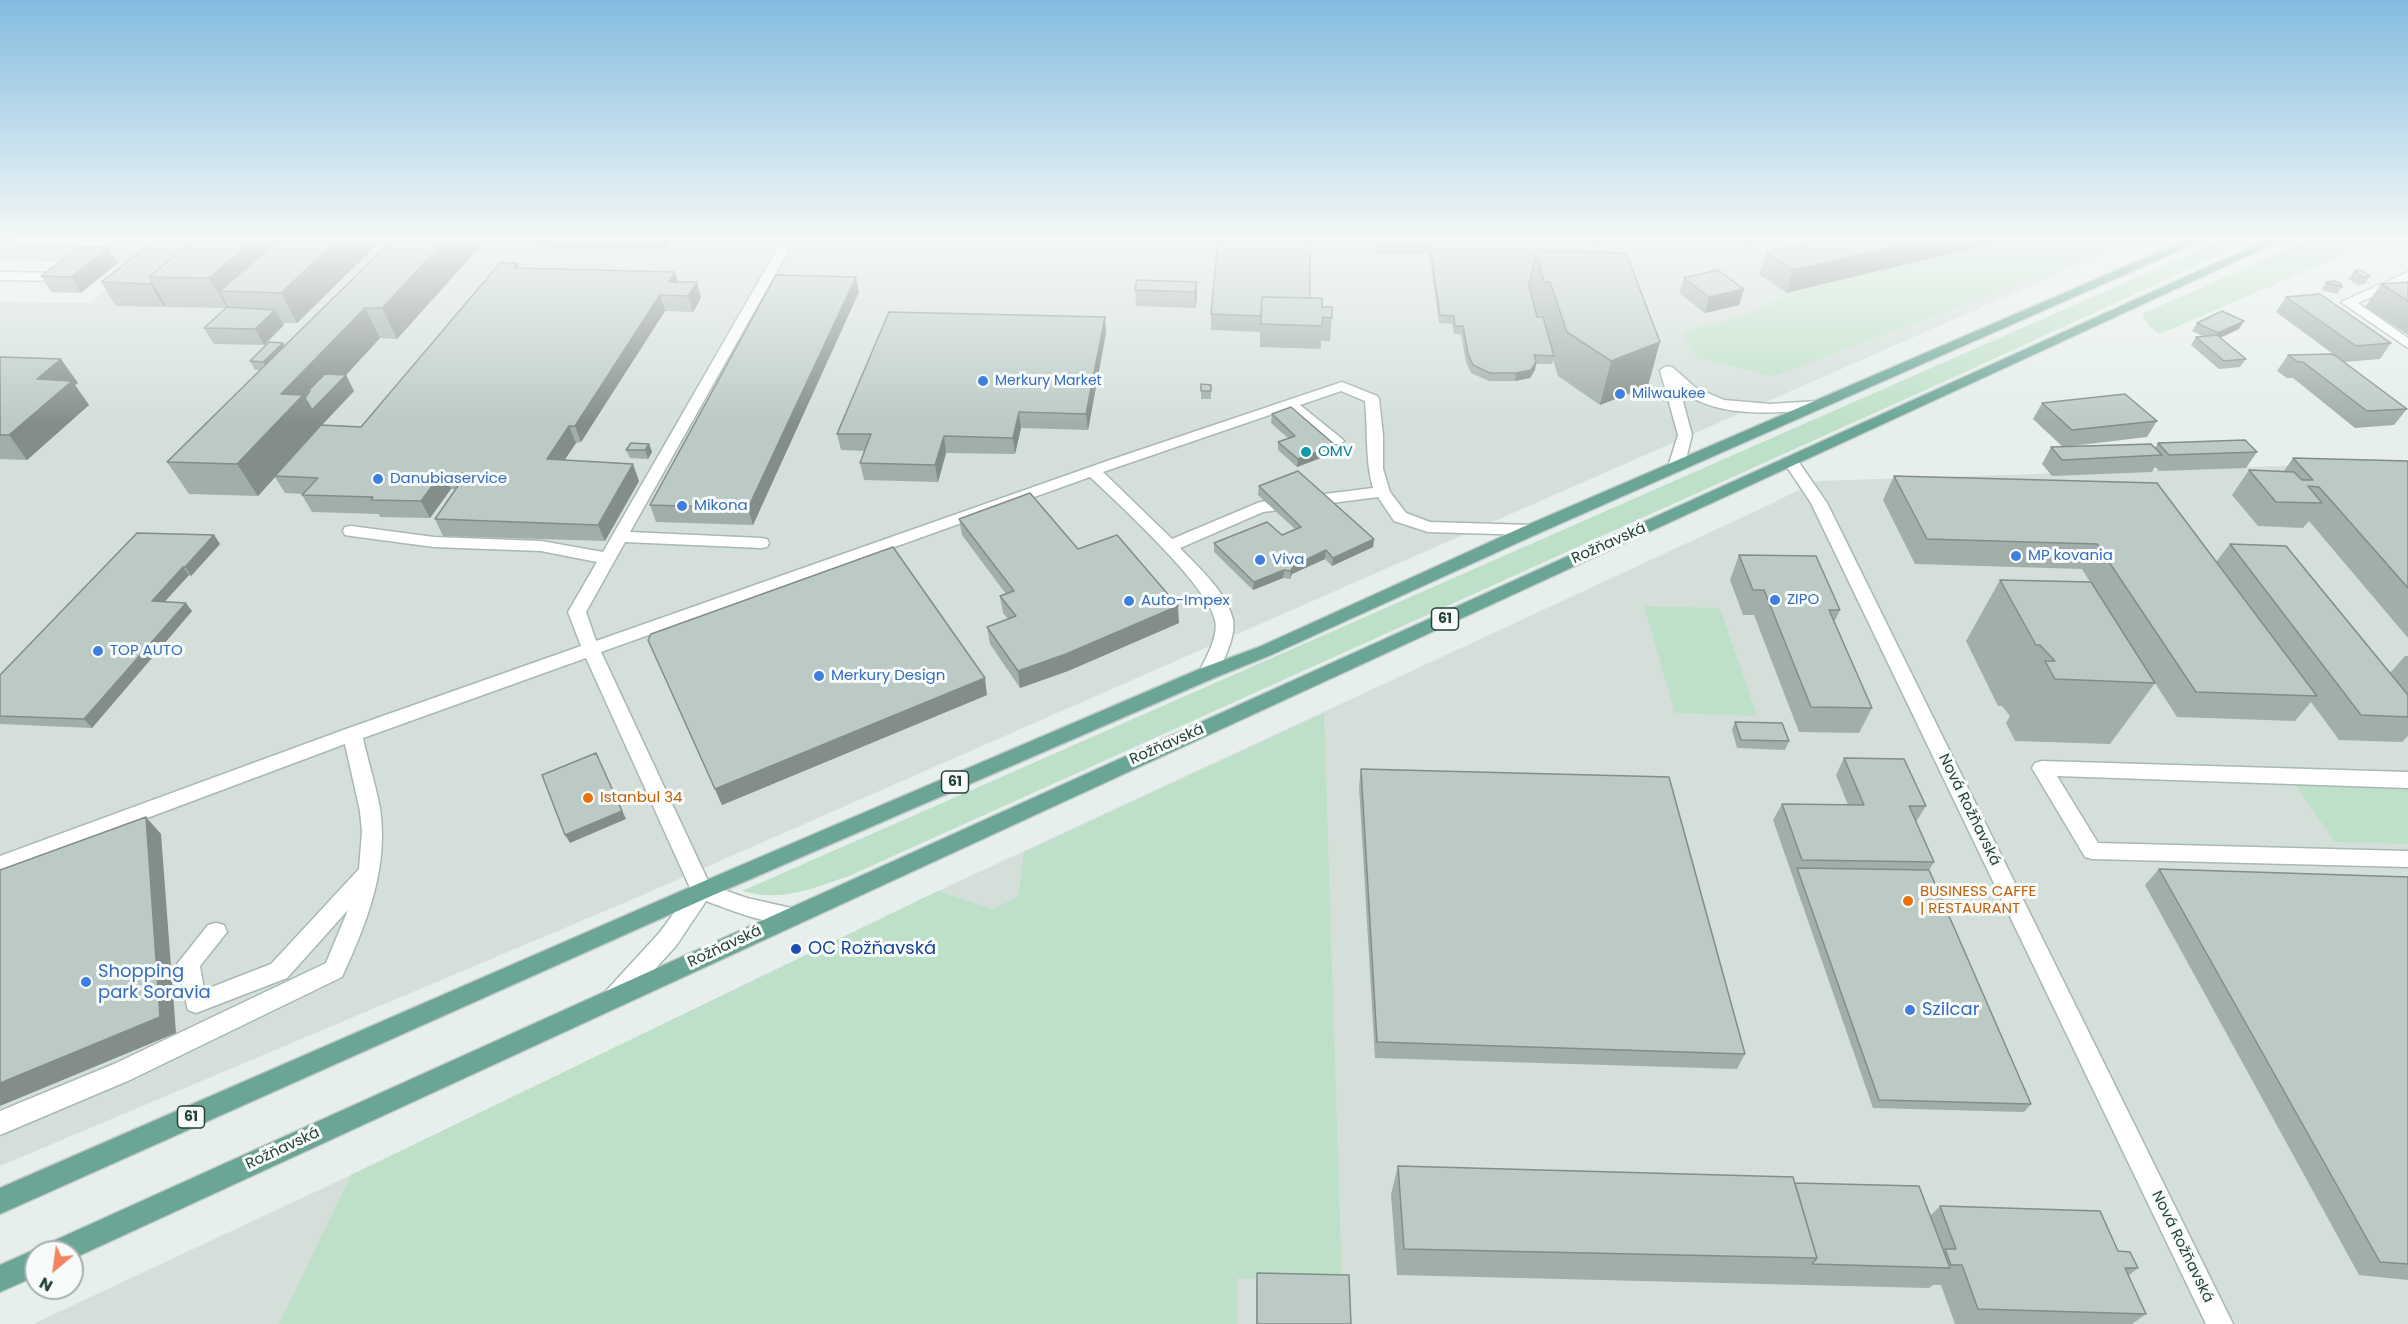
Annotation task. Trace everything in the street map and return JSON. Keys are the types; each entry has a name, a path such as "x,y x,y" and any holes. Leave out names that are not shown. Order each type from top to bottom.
{"main road":[{"name":"61","path":"0,1201 702,891 1264,651 1531,530 2055,302"},
{"name":"Rožňavská","path":"84,1240 2140,302"},
{"path":"0,1279 24,1268"}],"street":[{"path":"753,302 606,558 578,612 591,650 702,891 747,907 792,916"},
{"path":"2348,302 2408,344"},
{"path":"1676,467 1685,435 1667,370 1691,391 1731,405 1769,410 1818,405"},
{"path":"0,865 353,734 1093,471 1342,386 1372,399 1376,435 1375,469 1382,492 1400,517 1428,527 1531,530"},
{"path":"1288,403 1336,441"},
{"name":"Nová Rožňavská","path":"1791,461 1819,503 2220,1324"},
{"path":"1093,471 1169,546 1211,596 1224,618 1223,636 1208,673"},
{"path":"1169,546 1260,507 1382,492"},
{"path":"351,531 434,542 541,546 606,558"},
{"path":"620,537 761,543"},
{"path":"0,1123 122,1072 334,970 360,911 371,869 370,812 353,734"},
{"path":"2408,780 2042,768 2092,850 2408,859"},
{"path":"216,932 188,964 196,1003 279,971 371,869"},
{"path":"614,998 668,939 702,891"}],"shaded area":[{"path":"0,302 1994,302 631,900 0,1166"},
{"path":"2408,462 2408,1324 33,1324 351,1175 938,891 1816,481"}],"green space":[{"path":"1774,302 1970,302 1773,377 1697,358 1682,332 1764,309"},
{"path":"2082,302 2118,302 849,876 783,895 742,891"},
{"path":"2169,302 2234,302 2160,334 2149,326 2142,314"},
{"path":"1644,606 1720,608 1757,716 1675,713"},
{"path":"1324,713 1342,1283 1238,1278 1238,1324 279,1324 351,1175 938,891 993,909 1018,897 1024,852"},
{"path":"2294,783 2408,786 2408,844 2335,842"}],"building":[{"path":"329,302 388,302 382,308 365,308 281,394 303,395 237,464 167,462"},
{"path":"467,302 656,302 575,426 569,426 547,459 633,464 598,525 435,519 462,480 460,479 464,473 442,473 421,501 302,495 318,478 275,476 321,425 361,427"},
{"path":"761,302 844,302 748,508 650,505"},
{"path":"1212,302 1262,302 1261,316 1211,314"},
{"path":"1262,302 1322,302 1322,307 1332,307 1332,318 1323,317 1322,326 1261,324"},
{"path":"1438,302 1533,302 1537,317 1543,317 1554,356 1534,355 1536,362 1531,370 1516,373 1490,373 1473,365 1468,354 1463,326 1455,326 1454,316 1440,315"},
{"path":"1557,302 1645,302 1660,342 1611,361 1567,332"},
{"path":"2293,302 2331,302 2391,343 2356,346"},
{"path":"227,307 275,310 255,329 204,328"},
{"path":"2222,311 2244,321 2218,333 2197,323"},
{"name":"Merkury Market","path":"889,312 1105,317 1086,414 1019,412 1013,438 944,436 935,465 860,463 871,434 837,434"},
{"path":"2217,335 2246,359 2224,361 2196,337"},
{"path":"269,342 283,343 263,362 250,361"},
{"path":"2333,354 2407,409 2367,411 2303,362 2298,362 2288,355"},
{"path":"0,357 61,359 37,379 72,381 9,435 0,435"},
{"path":"325,374 346,375 312,410 305,398 310,391 308,391"},
{"path":"1201,384 1211,385 1211,391 1201,391"},
{"path":"2125,394 2157,421 2072,430 2042,403"},
{"path":"1291,407 1335,445 1298,459 1278,442 1295,436 1272,414"},
{"path":"2245,440 2257,452 2169,455 2158,443"},
{"path":"631,443 649,444 645,450 626,450"},
{"path":"2151,444 2162,455 2062,460 2051,447"},
{"path":"2293,458 2408,461 2408,588 2319,487 2308,486 2322,503 2276,502 2249,470 2294,472 2302,480 2313,480"},
{"path":"1298,471 1374,539 1333,558 1326,550 1293,566 1291,571 1284,570 1254,582 1214,543 1267,522 1282,535 1301,527 1259,486"},
{"path":"1894,476 2157,483 2317,696 2196,692 2097,544 1927,539"},
{"path":"1030,493 1078,549 1117,535 1178,606 1066,654 1018,671 987,627 1016,616 1000,596 1014,591 959,519"},
{"name":"TOP AUTO","path":"137,533 214,535 152,601 186,603 84,719 0,716 0,675"},
{"path":"2230,544 2286,546 2408,695 2408,717 2361,715"},
{"name":"Merkury Design","path":"893,547 985,678 715,789 648,640 651,634"},
{"path":"1739,555 1816,556 1840,610 1829,610 1872,708 1811,707 1764,590 1753,590"},
{"path":"2000,580 2091,582 2155,683 2055,679 2045,661 2055,661 2040,645 2036,645"},
{"path":"1735,722 1782,723 1789,741 1741,740"},
{"path":"596,753 622,811 565,835 542,775"},
{"path":"1844,758 1904,759 1926,806 1909,806 1934,862 1802,860 1782,804 1864,805"},
{"path":"1361,769 1669,777 1745,1054 1377,1042"},
{"name":"Shopping park Soravia","path":"146,817 160,1017 0,1083 0,870"},
{"name":"Szilcar","path":"1797,868 1929,870 2031,1104 1879,1100"},
{"path":"2159,869 2408,877 2408,1264 2380,1262"},
{"path":"1398,1166 1793,1177 1817,1258 1404,1249"},
{"path":"1795,1183 1919,1186 1950,1268 1812,1264 1817,1258"},
{"path":"1940,1206 2100,1211 2118,1251 2130,1252 2138,1268 2125,1268 2146,1314 1978,1309 1962,1265 1951,1265 1945,1249 1956,1249"},
{"path":"1257,1273 1349,1275 1351,1324 1257,1324"}],"place":[{"name":"Merkury Market","path":"983,381"},
{"name":"Milwaukee","path":"1620,394"},
{"name":"OMV","path":"1306,452"},
{"name":"Danubiaservice","path":"378,479"},
{"name":"Mikona","path":"682,506"},
{"name":"MP kovania","path":"2016,556"},
{"name":"Viva","path":"1260,560"},
{"name":"ZIPO","path":"1775,600"},
{"name":"Auto-Impex","path":"1129,601"},
{"name":"TOP AUTO","path":"98,651"},
{"name":"Merkury Design","path":"819,676"},
{"name":"Istanbul 34","path":"588,798"},
{"name":"BUSINESS CAFFE | RESTAURANT","path":"1908,901"},
{"name":"OC Rožňavská","path":"796,949"},
{"name":"Shopping park Soravia","path":"86,982"},
{"name":"Szilcar","path":"1910,1010"}]}
